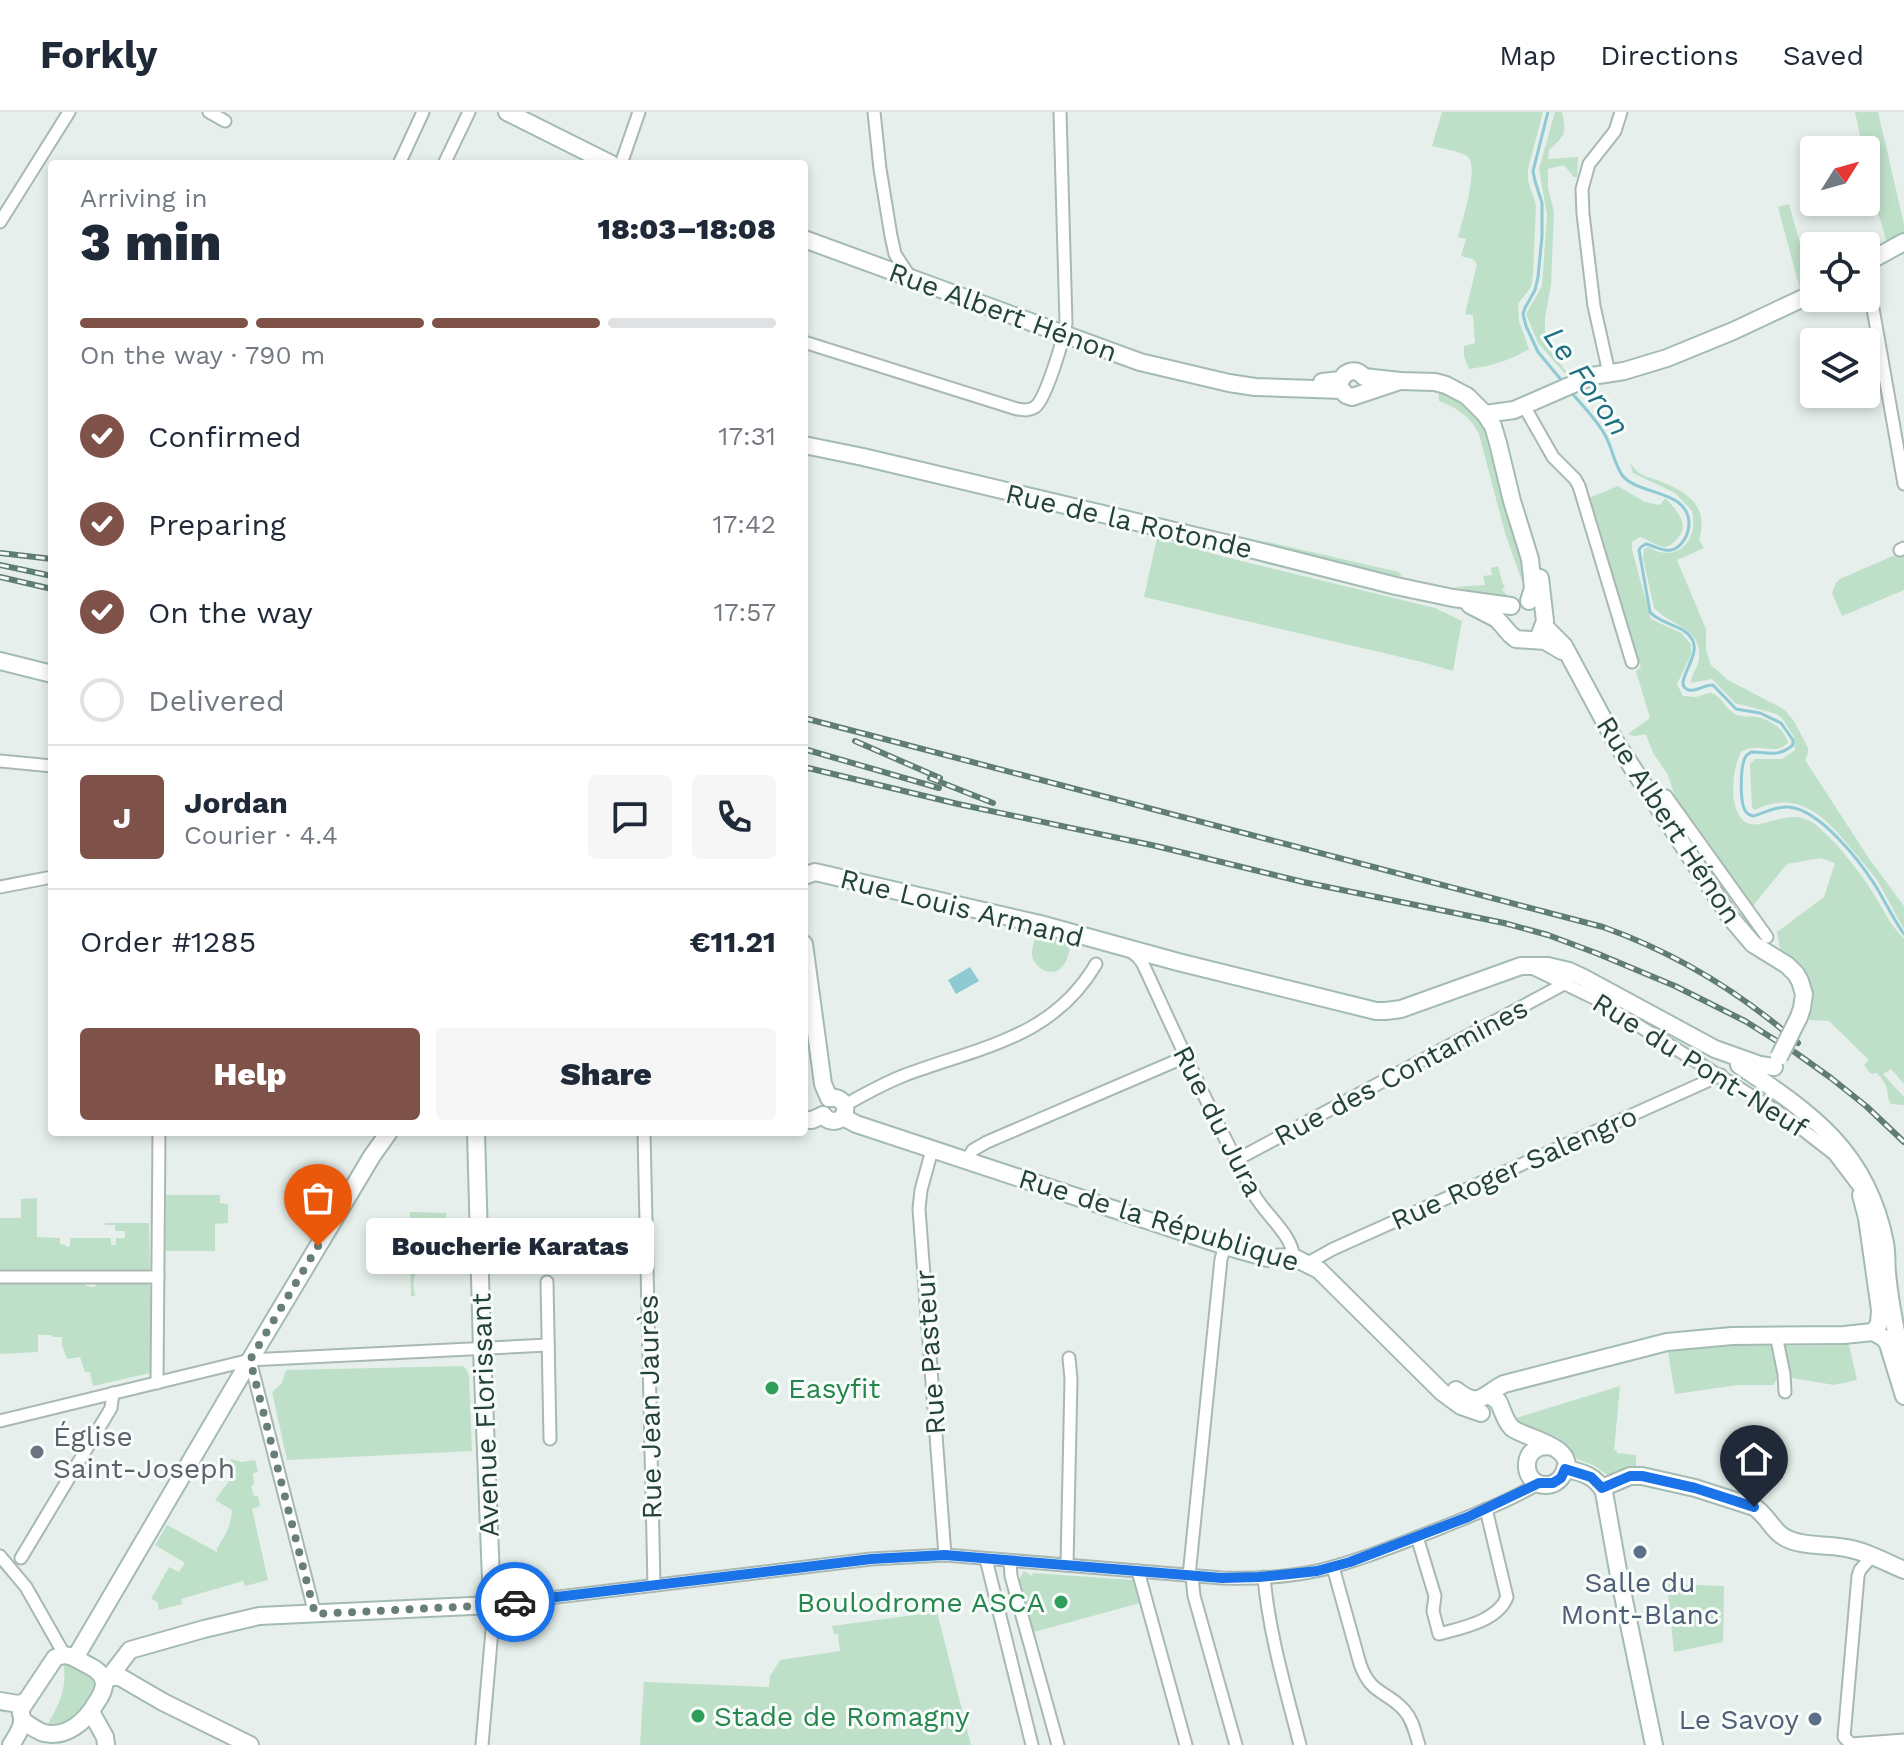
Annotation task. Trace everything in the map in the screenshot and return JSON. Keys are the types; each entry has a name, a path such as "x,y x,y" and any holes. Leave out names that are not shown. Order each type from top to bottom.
{"street":[{"path":"0,222 69,112"},
{"path":"209,112 225,121"},
{"path":"401,160 423,112"},
{"path":"446,160 469,112"},
{"path":"507,112 603,160"},
{"path":"622,160 639,112"},
{"path":"874,112 880,169 895,254 912,279"},
{"path":"808,343 1017,409 1033,409 1041,401 1064,335 1066,319 1060,112"},
{"path":"1609,373 1594,306 1582,189 1589,164 1615,131 1621,112"},
{"name":"Rue Albert Hénon","path":"808,240 1133,360 1205,376 1341,385 1344,375 1357,371 1364,385 1400,381 1446,385 1467,396 1485,414 1495,431 1512,501 1530,559 1541,581 1543,619"},
{"path":"1880,255 1904,242"},
{"path":"882,268 895,254"},
{"path":"1485,414 1519,408 1592,376 1653,363 1694,348 1800,299"},
{"path":"1874,312 1904,484"},
{"path":"1495,431 1519,408"},
{"path":"1519,408 1553,457 1579,486 1632,662"},
{"name":"Rue de la Rotonde","path":"808,446 1426,592 1511,606"},
{"name":"Rue Albert Hénon","path":"1530,559 1533,588 1529,601 1535,604 1562,643 1626,759 1725,909 1753,944 1791,967 1799,978 1804,994 1803,1005 1776,1062"},
{"name":"Rue de la Rotonde","path":"1453,598 1493,616 1505,627"},
{"path":"1529,601 1511,606 1505,616 1505,627 1510,634 1524,641 1532,639 1541,632 1543,619"},
{"path":"1532,639 1552,644 1571,660"},
{"path":"0,661 48,673"},
{"path":"0,669 48,681"},
{"path":"0,761 48,766"},
{"path":"1666,796 1767,937"},
{"name":"Rue Louis Armand","path":"808,875 815,872 1040,924 1178,962 1381,1011 1408,1006 1524,965"},
{"path":"0,887 48,878"},
{"name":"Rue du Jura","path":"1124,948 1140,959 1236,1160 1262,1207 1301,1260"},
{"path":"1150,979 1153,971 1161,965 1178,962"},
{"path":"808,973 823,1084 839,1107 897,1078 1031,1029 1073,996 1096,964"},
{"path":"1524,965 1543,965 1569,971 1722,1053 1760,1065 1776,1062 1772,1081 1779,1092"},
{"name":"Rue du Pont-Neuf","path":"1524,965 1594,998 1789,1119 1834,1154 1859,1187"},
{"name":"Rue des Contamines","path":"1236,1160 1566,983"},
{"name":"Rue du Pont-Neuf","path":"1722,1053 1779,1092 1835,1139 1874,1201 1880,1315 1879,1324 1873,1332"},
{"path":"966,1161 970,1152 987,1142 1185,1057"},
{"name":"Rue Roger Salengro","path":"1301,1260 1333,1249 1721,1075"},
{"name":"Rue de la République","path":"808,1120 823,1115 833,1121 838,1120 839,1107"},
{"name":"Rue de la République","path":"839,1107 856,1124 932,1150 1225,1246 1268,1258 1301,1260 1329,1278 1403,1352 1424,1364 1466,1398 1484,1403 1498,1401 1503,1416 1512,1427 1553,1447"},
{"path":"157,1383 159,1136"},
{"path":"70,1656 386,1136"},
{"name":"Avenue Florissant","path":"476,1136 492,1605 482,1745"},
{"name":"Rue Jean Jaurès","path":"644,1136 654,1585"},
{"name":"Rue Pasteur","path":"932,1150 919,1209 945,1555"},
{"name":"Rue du Pont-Neuf","path":"1852,1162 1887,1274 1904,1370"},
{"path":"1225,1246 1221,1259 1190,1576 1236,1745"},
{"path":"0,1277 158,1277"},
{"path":"547,1282 550,1439"},
{"path":"1484,1403 1498,1387 1514,1381 1657,1344 1701,1338 1873,1332 1888,1344 1904,1396"},
{"path":"1776,1335 1785,1392"},
{"path":"0,1421 250,1360 548,1345"},
{"path":"1067,1565 1069,1358"},
{"path":"250,1360 315,1614"},
{"path":"21,1558 111,1408 113,1393"},
{"name":"Rue de la République","path":"1484,1403 1489,1422 1526,1450 1532,1470"},
{"path":"0,1703 18,1704 43,1739 65,1731 85,1718 99,1698 105,1681 126,1652 259,1616 492,1605 871,1559 945,1555 1230,1578 1317,1571 1417,1537 1513,1496 1532,1470 1533,1450 1540,1446 1553,1447 1564,1456 1565,1469 1556,1482 1546,1485 1532,1470"},
{"path":"1565,1469 1591,1477 1602,1488 1654,1745"},
{"path":"1602,1488 1635,1475 1680,1484 1754,1507 1787,1539 1849,1548 1904,1570"},
{"path":"1417,1537 1435,1596 1433,1610 1439,1634 1481,1622 1502,1606 1507,1595 1486,1509"},
{"path":"1869,1554 1858,1576 1844,1737 1851,1744 1904,1740"},
{"path":"0,1556 26,1587 70,1656"},
{"path":"986,1559 1032,1745"},
{"path":"1010,1561 1011,1576 1058,1745"},
{"path":"1333,1567 1366,1679 1376,1691 1406,1713 1419,1745"},
{"path":"1138,1571 1186,1745"},
{"path":"1264,1577 1276,1648 1300,1745"},
{"path":"11,1745 23,1713 49,1664 57,1656 70,1656 97,1670 105,1681"},
{"path":"105,1681 120,1677 250,1745"},
{"path":"85,1718 100,1745"},
{"path":"85,1718 104,1734 106,1745"}],"green space":[{"path":"1442,112 1543,112 1528,169 1528,181 1536,205 1533,274 1531,287 1518,304 1519,321 1529,349 1500,362 1469,369 1464,346 1475,343 1473,315 1465,314 1477,264 1473,259 1461,256 1466,239 1458,237 1472,172 1468,157 1462,153 1432,146"},
{"path":"1555,112 1562,112 1564,130 1549,150 1548,159 1578,157 1577,177 1564,165 1548,169 1548,188 1554,212 1545,333 1546,345 1569,378 1538,343 1526,314 1542,286 1547,215 1539,169"},
{"path":"1855,112 1878,112 1904,224 1904,235 1887,243 1880,216 1880,136 1860,136"},
{"path":"1789,204 1800,244 1800,289 1778,207"},
{"path":"1439,392 1464,405 1483,427 1525,582 1505,533 1479,434 1462,413 1439,401"},
{"path":"1630,463 1641,474 1685,494 1698,508 1702,528 1699,540 1704,548 1677,560 1706,629 1706,649 1711,665 1728,680 1785,710 1794,721 1808,748 1805,760 1904,906 1904,929 1874,876 1822,818 1811,810 1785,803 1755,810 1752,808 1750,764 1755,759 1782,759 1795,750 1794,737 1777,714 1735,703 1712,679 1691,683 1699,659 1696,640 1654,608 1643,558 1644,549 1648,547 1668,553 1684,547 1692,532 1692,511 1675,493 1633,473"},
{"path":"1618,486 1645,502 1660,505 1665,498 1681,518 1680,535 1670,545 1661,546 1640,537 1632,542 1632,550 1651,619 1681,633 1691,644 1691,655 1677,684 1683,696 1714,694 1739,716 1767,720 1780,729 1788,743 1777,749 1754,748 1741,752 1733,788 1739,815 1750,824 1794,817 1813,823 1854,866 1904,938 1904,1084 1891,1069 1883,1074 1904,1097 1904,1105 1891,1104 1883,1081 1864,1065 1869,1060 1829,1021 1809,1020 1813,1004 1812,985 1781,954 1777,932 1824,897 1835,863 1820,858 1787,864 1751,908 1677,803 1668,775 1653,753 1646,734 1628,734 1650,718 1636,671 1641,667 1616,603 1589,498"},
{"path":"1157,538 1435,608 1462,621 1453,671 1144,597"},
{"path":"1254,541 1399,572 1402,577 1254,544"},
{"path":"1904,551 1904,590 1842,616 1832,593 1836,583"},
{"path":"1498,566 1505,587 1502,590 1507,595 1504,598 1454,587 1485,585 1483,576 1492,575 1491,568"},
{"path":"1037,934 1071,943 1065,963 1057,971 1043,970 1035,963 1032,951"},
{"path":"166,1195 220,1195 220,1203 228,1204 228,1223 215,1224 215,1251 166,1251"},
{"path":"37,1198 37,1237 60,1238 60,1244 66,1247 70,1246 70,1238 111,1238 111,1245 116,1245 116,1238 125,1238 125,1231 115,1231 115,1225 105,1223 149,1223 150,1269 0,1270 0,1218 21,1218 21,1199"},
{"path":"410,1212 446,1213 446,1218 467,1218 468,1259 462,1259 453,1249 449,1251 444,1246 434,1256 433,1247 415,1248 415,1296 411,1296"},
{"path":"0,1283 86,1283 86,1286 95,1287 96,1283 148,1284 150,1373 93,1386 90,1372 85,1372 80,1357 67,1359 62,1337 52,1335 38,1335 38,1352 0,1354"},
{"path":"1772,1343 1778,1371 1773,1385 1738,1385 1675,1394 1668,1352"},
{"path":"1849,1345 1857,1380 1834,1385 1792,1378 1784,1346"},
{"path":"463,1366 469,1376 472,1451 287,1460 272,1392 282,1383 286,1370"},
{"path":"1620,1386 1614,1450 1636,1455 1636,1470 1609,1476 1577,1459 1570,1447 1558,1438 1521,1425 1513,1419"},
{"path":"231,1459 241,1462 255,1460 258,1472 253,1473 254,1485 251,1486 260,1506 252,1509 268,1580 245,1586 243,1581 181,1599 182,1604 159,1610 157,1602 151,1599 169,1567 179,1572 185,1563 155,1545 167,1525 217,1552 232,1510 215,1500 229,1481"},
{"name":"Boulodrome ASCA","path":"1024,1571 1032,1576 1033,1573 1133,1580 1140,1603 1034,1632 1019,1579"},
{"path":"1667,1584 1724,1586 1723,1642 1674,1652"},
{"path":"937,1612 971,1745 640,1745 644,1682 769,1687 770,1676 780,1660 840,1651 838,1634 834,1634 832,1626"},
{"path":"63,1662 91,1676 94,1685 78,1713 65,1721 48,1724 62,1694"}],"water":[{"path":"970,967 979,981 956,994 948,980"}],"waterway":[{"name":"Le Foron","path":"1548,112 1533,171 1542,203 1538,277 1523,314 1538,352 1563,382"},
{"name":"Le Foron","path":"1570,391 1601,429 1622,475 1639,487 1672,498 1686,512 1688,529 1680,545 1668,550 1646,544 1639,550 1650,612 1683,630 1692,639 1694,653 1684,676 1684,687 1692,690 1713,685 1736,709 1760,713 1781,723 1793,740 1793,745 1782,752 1751,752 1746,756 1741,785 1744,809 1753,816 1789,807 1801,810 1826,826 1868,875 1904,934"}],"railway":[{"path":"0,553 48,559"},
{"path":"0,565 48,575"},
{"path":"0,577 48,588"},
{"path":"808,719 1603,927 1656,949 1706,976 1753,1007 1798,1043"},
{"path":"855,741 940,778"},
{"path":"808,750 939,788"},
{"path":"808,768 1548,935 1675,986 1745,1021 1831,1078 1904,1142"},
{"path":"930,778 993,803"}],"way so far":[{"path":"318,1246 250,1360 315,1614 515,1602"}],"place":[{"name":"Boucherie Karatas","path":"318,1246"},
{"name":"Easyfit","path":"772,1388"},
{"name":"Église Saint-Joseph","path":"37,1452"},
{"name":"Salle du Mont-Blanc","path":"1640,1552"},
{"name":"Boulodrome ASCA","path":"1061,1602"},
{"name":"Stade de Romagny","path":"698,1716"},
{"name":"Le Savoy","path":"1815,1719"}],"route":[{"path":"515,1602 871,1559 919,1556 945,1555 1222,1578 1317,1571 1350,1562 1468,1517 1539,1483 1553,1483 1561,1478 1565,1469 1591,1477 1602,1488 1635,1475 1695,1488 1754,1507"}]}
